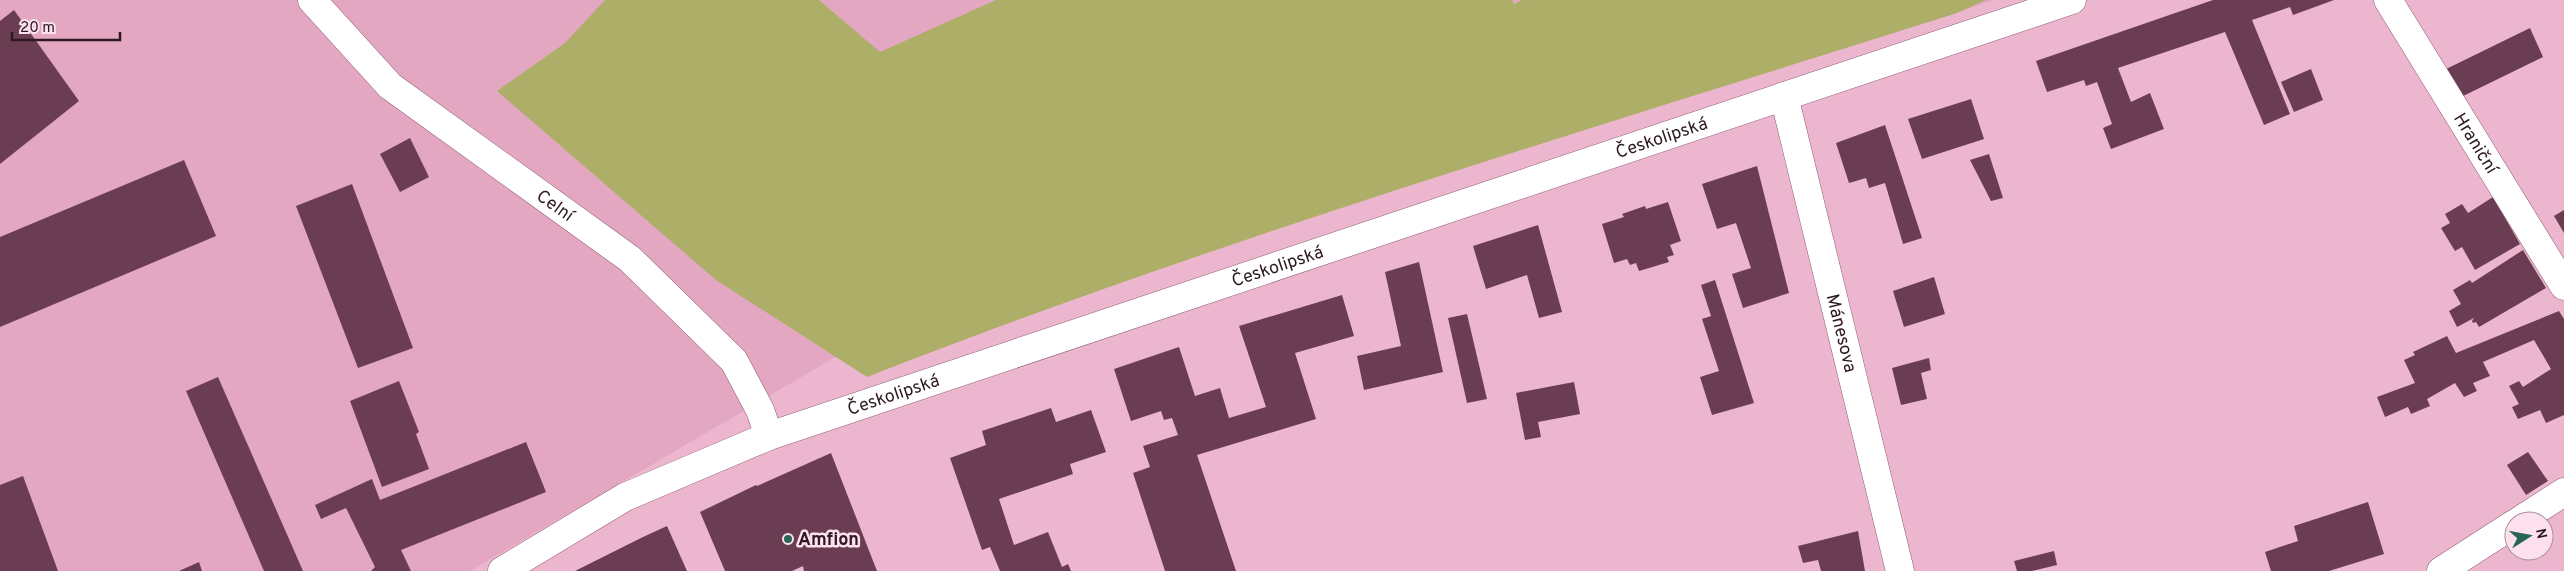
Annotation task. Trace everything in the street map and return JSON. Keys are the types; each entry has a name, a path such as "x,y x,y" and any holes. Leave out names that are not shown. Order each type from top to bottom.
{"street":[{"name":"Celní","path":"312,0 390,86 630,258 734,361 760,410 769,436"},
{"name":"Českolipská","path":"502,571 625,497 769,436 2072,0"},
{"name":"Hraniční","path":"2388,0 2564,286"},
{"name":"Mánesova","path":"1784,96 1900,571"},
{"path":"2535,511 2564,492"},
{"path":"2442,571 2504,531"}],"shaded area":[{"path":"0,0 1993,0 1957,13 863,341 470,571 0,571"}],"green space":[{"path":"605,0 819,0 880,52 996,0 1512,0 1514,4 1522,0 1986,0 1957,13 1546,142 1273,231 1137,277 867,377 716,280 497,91 565,43"}],"building":[{"path":"2213,0 2334,0 2293,15 2290,7 2252,20 2290,114 2264,125 2225,32 2118,68 2131,102 2150,93 2164,129 2111,149 2103,128 2112,124 2097,82 2086,86 2084,80 2047,92 2036,61"},
{"path":"14,10 79,101 0,164 0,21"},
{"path":"2530,28 2543,57 2457,99 2440,72"},
{"path":"2311,69 2323,100 2294,112 2281,82"},
{"path":"1971,99 1984,139 1922,159 1908,119"},
{"path":"1885,125 1922,238 1903,244 1885,183 1869,188 1866,178 1849,183 1836,143"},
{"path":"410,138 429,177 400,192 380,154"},
{"path":"1989,154 2003,198 1991,201 1970,160"},
{"path":"184,160 216,236 0,327 0,237"},
{"path":"1757,166 1789,293 1743,308 1732,274 1751,268 1736,223 1717,229 1702,184"},
{"path":"352,184 413,348 358,368 296,206"},
{"path":"2493,197 2520,244 2475,270 2462,247 2455,251 2441,228 2450,223 2445,214 2462,204 2468,213"},
{"path":"1668,202 1681,241 1670,245 1674,255 1667,257 1669,262 1639,271 1636,263 1630,265 1627,259 1614,263 1602,224 1624,217 1622,214 1645,206 1646,209"},
{"path":"2564,210 2564,233 2554,216"},
{"path":"1538,225 1562,312 1539,318 1527,275 1486,289 1473,246"},
{"path":"2523,250 2546,288 2479,327 2476,322 2473,323 2474,318 2457,327 2449,311 2461,304 2453,290 2470,280 2472,283"},
{"path":"1419,262 1443,372 1364,390 1357,356 1401,346 1385,272"},
{"path":"1934,277 1945,314 1904,327 1893,291"},
{"path":"1715,280 1754,403 1712,415 1700,377 1719,371 1702,319 1711,316 1701,285"},
{"path":"1342,295 1354,336 1295,353 1316,419 1197,455 1236,571 1165,571 1133,473 1150,467 1143,446 1178,435 1172,418 1164,420 1161,411 1131,421 1114,369 1179,347 1195,396 1220,388 1229,418 1266,407 1239,326"},
{"path":"2559,311 2564,319 2564,415 2546,423 2540,410 2518,419 2512,407 2519,404 2509,386 2519,381 2523,387 2551,369 2534,340 2483,362 2490,376 2473,383 2477,391 2464,397 2455,383 2427,399 2430,406 2411,414 2408,407 2385,417 2377,397 2415,383 2404,360 2415,355 2413,352 2447,336 2456,353"},
{"path":"1467,314 1487,399 1467,403 1448,318"},
{"path":"1929,358 1931,370 1921,373 1927,399 1901,405 1892,368"},
{"path":"218,377 303,571 264,571 186,391"},
{"path":"399,381 419,432 416,434 429,469 382,487 350,401"},
{"path":"1574,382 1580,414 1538,422 1541,437 1525,440 1516,393"},
{"path":"1051,408 1056,422 1091,410 1106,452 1070,464 1073,474 999,499 1014,545 1048,532 1062,567 1068,564 1071,571 1000,571 990,547 982,550 950,458 986,445 982,431"},
{"path":"526,442 546,492 401,550 411,571 371,571 375,567 346,508 321,519 315,505 372,479 380,500"},
{"path":"2528,452 2548,481 2526,495 2507,465"},
{"name":"Amfion","path":"831,453 877,571 804,571 803,566 792,571 725,571 700,512 756,485"},
{"path":"23,476 58,571 0,571 0,485"},
{"path":"2368,502 2384,554 2329,571 2271,571 2265,552 2298,541 2294,526"},
{"path":"667,526 687,571 575,571 643,537"},
{"path":"1858,531 1865,571 1821,571 1818,560 1803,563 1798,546"},
{"path":"2054,551 2057,565 2032,571 2017,571 2014,561"},
{"path":"199,562 202,571 179,571"}],"place":[{"name":"Amfion","path":"788,539"}]}
